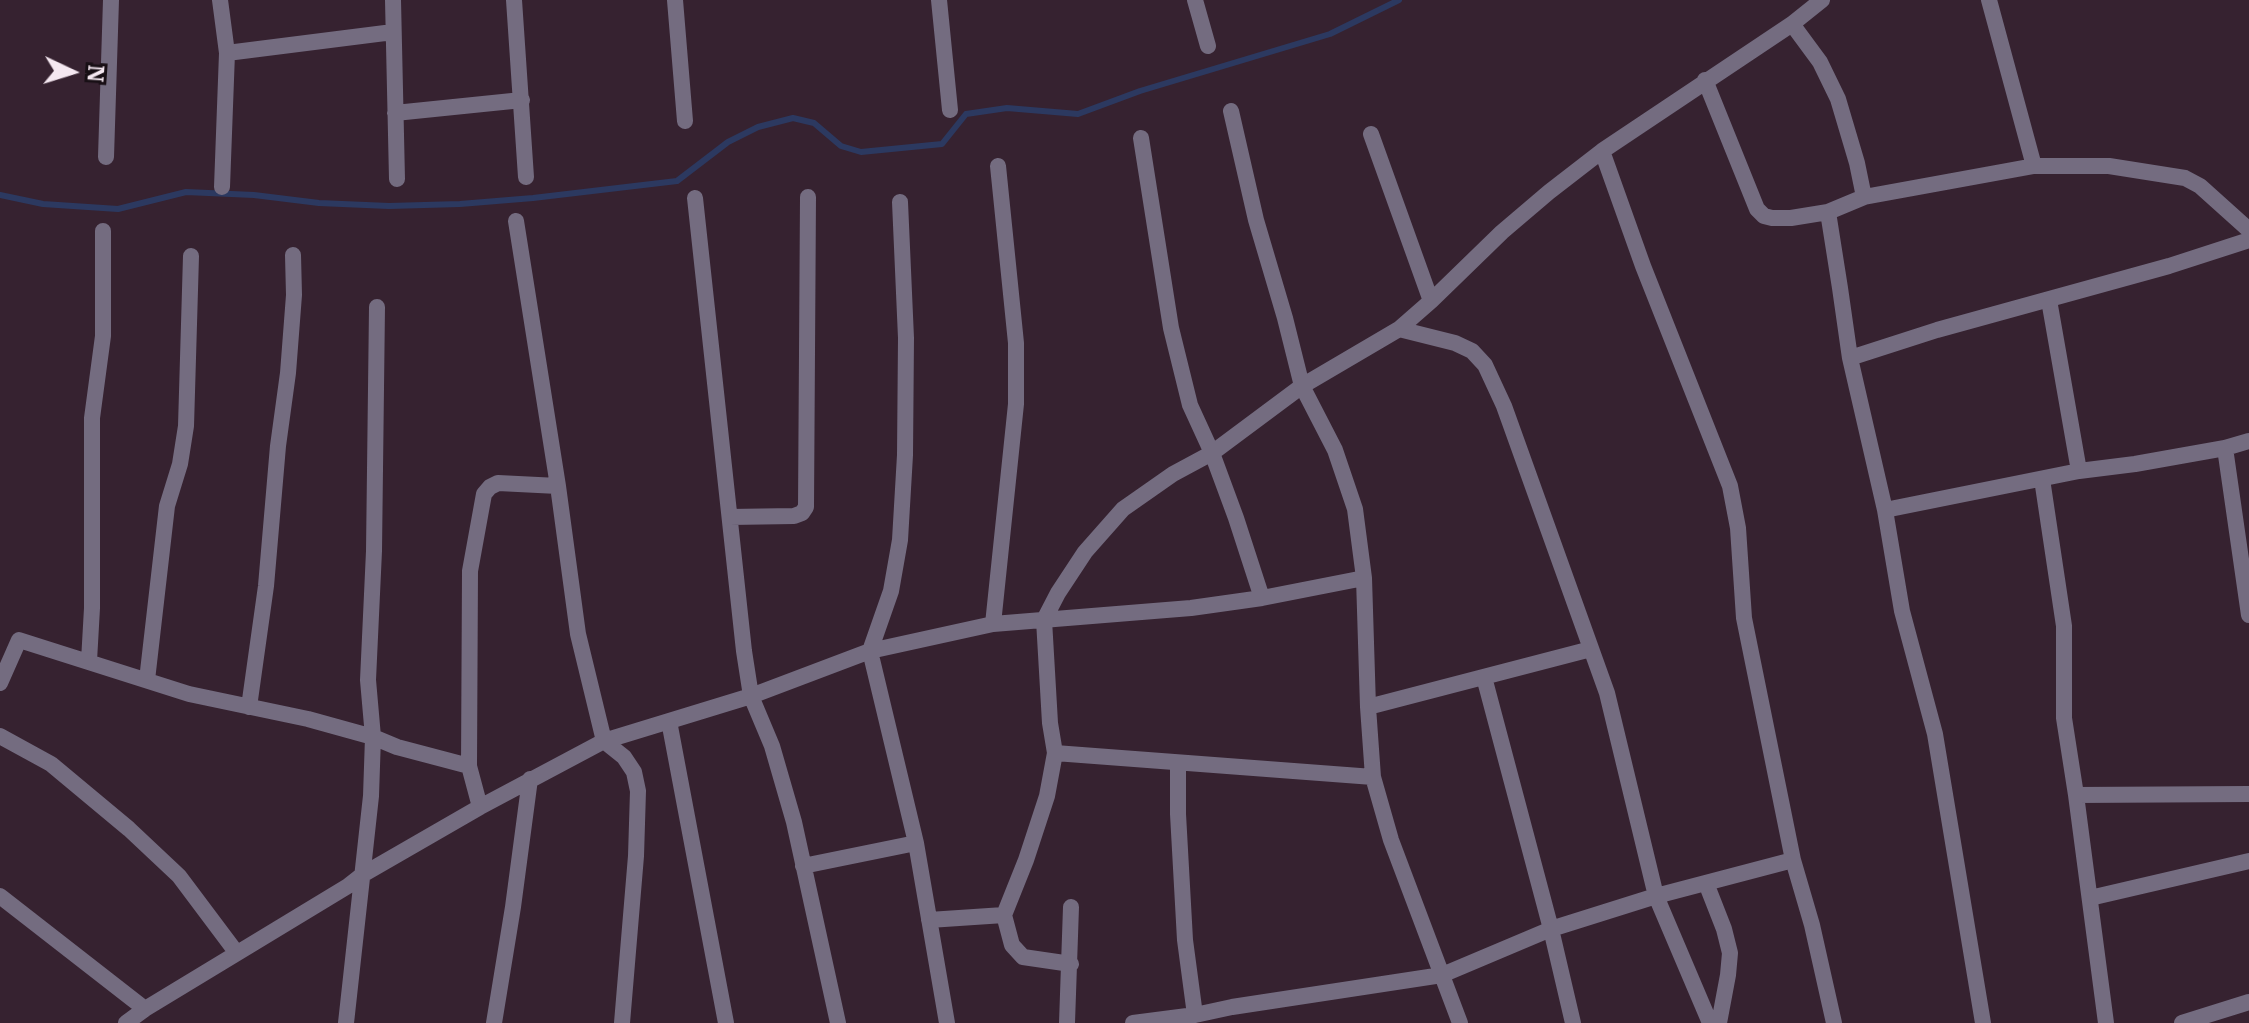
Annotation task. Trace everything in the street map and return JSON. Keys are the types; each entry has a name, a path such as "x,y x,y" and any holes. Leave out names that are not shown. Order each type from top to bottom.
{"street":[{"path":"106,157 111,0"},
{"path":"220,0 227,53 222,187"},
{"path":"393,0 397,179"},
{"path":"514,0 526,177"},
{"path":"675,0 685,121"},
{"path":"939,0 950,110"},
{"path":"1195,0 1208,46"},
{"path":"1071,964 1023,957 1012,945 1004,915 1047,796 1055,753 1050,723 1044,620 1085,552 1123,509 1173,474 1212,453 1302,386 1399,329 1549,192 1602,151 1792,24 1822,0"},
{"path":"1989,0 2034,166"},
{"path":"1792,24 1820,62 1838,99 1864,197"},
{"path":"227,53 393,32"},
{"path":"1705,80 1757,209 1764,216 1791,218 1828,212 1864,197 2034,166 2109,166 2185,178 2200,186 2249,230"},
{"path":"395,113 522,100"},
{"path":"1231,111 1256,220 1302,386 1335,450 1355,509 1364,578 1373,777 1391,840 1460,1023"},
{"path":"1371,134 1431,301"},
{"path":"1141,138 1171,328 1190,405 1212,453 1262,598"},
{"path":"1602,151 1643,266 1730,486 1738,528 1744,618 1793,860 1812,925 1834,1023"},
{"path":"993,624 1016,404 1016,343 998,166"},
{"path":"730,517 794,516 806,507 808,197"},
{"path":"695,198 751,696 782,776 838,1023"},
{"path":"900,202 906,338 905,455 900,540 891,591 870,651 916,843 947,1023"},
{"path":"1828,212 1850,358 1885,510 1902,611 1935,734 1983,1023"},
{"path":"516,221 578,634 604,741 624,757 634,772 638,791 636,856 622,1023"},
{"path":"89,661 92,418 103,336 103,231"},
{"path":"1850,358 2249,240"},
{"path":"249,707 266,586 278,446 288,373 294,295 293,255"},
{"path":"147,680 167,506 180,464 186,426 191,256"},
{"path":"2049,300 2079,471"},
{"path":"346,1023 371,796 373,737 368,680 374,551 377,307"},
{"path":"1399,329 1455,343 1472,351 1485,365 1504,406 1610,706 1656,896 1710,1023"},
{"path":"1885,510 2079,471 2225,448 2249,441"},
{"path":"2225,448 2249,615"},
{"path":"2042,479 2064,626 2064,718 2106,1023"},
{"path":"480,807 469,766 470,571 484,494 498,483 558,486"},
{"path":"126,1023 362,875 530,779 604,741 751,696 870,651 993,624 1191,608 1364,578"},
{"path":"0,683 19,640 189,694 308,719 469,766"},
{"path":"1368,707 1591,649"},
{"path":"1484,677 1573,1023"},
{"path":"669,721 726,1023"},
{"path":"0,736 51,764 129,829 179,876 236,952"},
{"path":"1055,753 1373,777"},
{"path":"1178,763 1185,940 1195,1015"},
{"path":"494,1023 530,779"},
{"path":"2076,795 2249,794"},
{"path":"803,866 916,843"},
{"path":"1133,1023 1442,975 1551,929 1656,896 1793,860"},
{"path":"2090,898 2249,861"},
{"path":"1706,883 1730,953 1719,1023"},
{"path":"0,896 145,1009"},
{"path":"1067,1023 1071,907"},
{"path":"929,920 1004,915"},
{"path":"2182,1023 2249,1002"}],"waterway":[{"path":"0,195 43,204 118,209 186,192 389,206 533,198 677,181 728,142 758,127 793,118 814,123 841,146 861,152 942,144 966,114 1007,108 1078,114 1140,91 1330,34 1399,0"}]}
